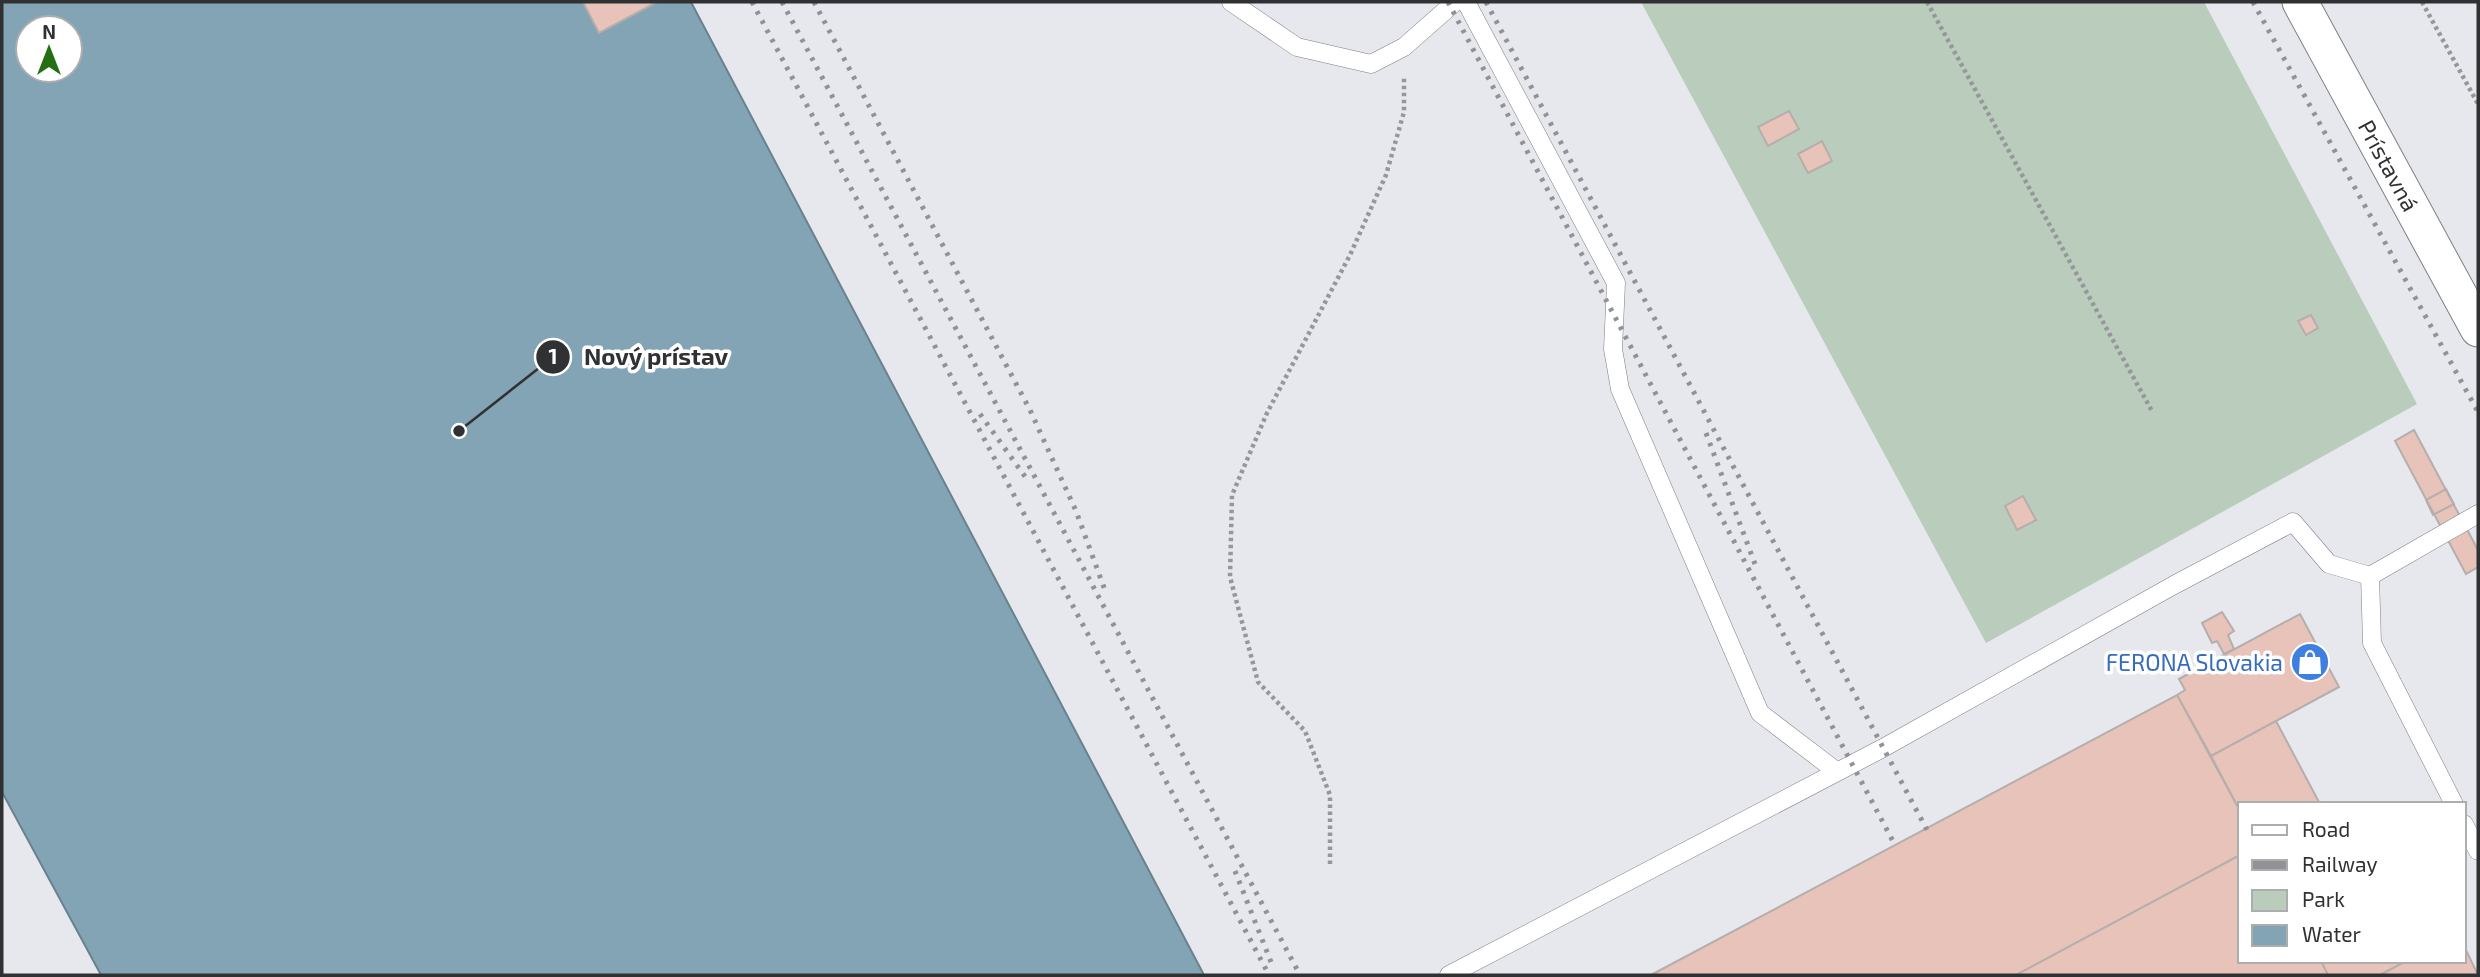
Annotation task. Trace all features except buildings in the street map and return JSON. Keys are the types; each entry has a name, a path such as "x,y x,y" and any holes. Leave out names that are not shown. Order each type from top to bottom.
{"street":[{"name":"Prístavná","path":"2300,2 2478,329"}],"lane":[{"path":"1231,2 1297,47 1371,64 1404,47 1455,2"},
{"path":"1466,2 1616,283 1613,349 1620,388 1760,713 1836,771"},
{"path":"1449,975 1883,748 2174,585 2293,522 2329,564 2370,576 2478,514"},
{"path":"2370,576 2372,643 2453,802"},
{"path":"2466,828 2478,851"}],"path":[{"path":"1927,2 2153,413"},
{"path":"2422,2 2478,104"},
{"path":"1330,864 1330,795 1305,731 1258,682 1230,577 1232,495 1267,413 1350,255 1386,175 1404,112 1404,47"}],"green space":[{"path":"1641,2 2204,2 2417,404 1986,643"}],"water":[{"path":"2,2 691,2 1204,975 101,975 2,792"}],"railway":[{"path":"752,2 1269,975"},
{"path":"782,2 1300,975"},
{"path":"814,2 1030,410 1076,511 1106,593"},
{"path":"1448,2 1895,845"},
{"path":"1486,2 1927,830"},
{"path":"2253,2 2478,412"},
{"path":"980,414 1029,482"},
{"path":"1706,433 1755,564"},
{"path":"1235,871 1271,962"}],"place":[{"name":"Nový prístav","path":"459,431"},
{"name":"FERONA Slovakia","path":"2310,662"}]}
